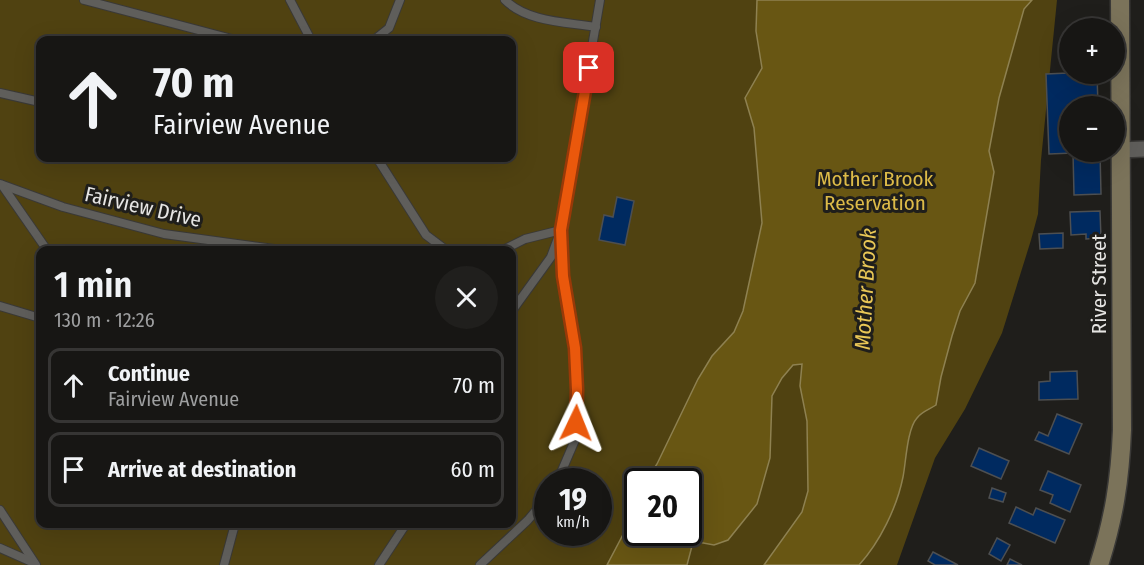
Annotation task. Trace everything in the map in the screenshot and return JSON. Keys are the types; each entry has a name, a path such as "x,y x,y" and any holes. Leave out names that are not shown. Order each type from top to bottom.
{"street":[{"name":"River Street","path":"1120,0 1121,96"},
{"path":"1125,150 1144,149"},
{"name":"River Street","path":"1099,565 1115,508 1121,463 1121,162"}],"lane":[{"path":"84,0 221,36"},
{"path":"290,0 309,36"},
{"path":"379,36 389,28 400,0"},
{"path":"505,0 511,7 539,18 596,27"},
{"path":"516,305 551,257 561,230 600,0"},
{"path":"0,93 36,101"},
{"path":"380,162 426,235 441,246"},
{"path":"0,184 44,246"},
{"name":"Fairview Drive","path":"0,184 63,207 164,234 252,246"},
{"path":"511,246 525,239 561,230"},
{"path":"561,230 563,276 575,348 577,390 575,440 563,468"},
{"path":"0,306 36,317"},
{"path":"0,510 36,564"},
{"path":"480,565 534,513"},
{"path":"224,565 233,528"},
{"path":"379,565 403,528"},
{"path":"0,548 36,564"}],"green space":[{"path":"0,0 1057,0 1038,214 1002,333 965,409 935,458 897,565 0,565"}],"water":[{"name":"Mother Brook Reservation","path":"757,0 1032,0 1024,9 999,98 989,151 994,172 975,283 960,311 952,336 936,405 917,418 911,430 897,500 881,535 859,565 764,565 802,512 808,491 807,421 800,386 802,364 793,365 782,378 772,396 770,458 757,504 728,540 714,545 702,543 702,468 654,468 698,379 712,356 734,332 743,311 762,223 754,128 745,98 762,68 756,31"},
{"name":"Mother Brook Reservation","path":"624,533 624,546 692,546 687,565 607,565"}],"building":[{"path":"1059,73 1059,84 1097,84 1098,96 1059,96 1059,154 1049,154 1046,74"},
{"path":"1073,162 1100,162 1101,194 1074,195"},
{"path":"617,197 634,201 625,245 599,240 604,215 613,217"},
{"path":"1100,211 1101,238 1086,239 1086,234 1071,235 1070,212"},
{"path":"1063,233 1063,248 1040,249 1039,234"},
{"path":"1077,371 1078,399 1039,400 1039,382 1050,381 1050,372"},
{"path":"1057,414 1082,424 1069,454 1035,440 1039,432 1048,436"},
{"path":"979,448 1009,461 1001,479 971,466"},
{"path":"1048,471 1081,485 1070,512 1050,503 1053,495 1040,490"},
{"path":"992,488 1006,493 1003,502 989,498"},
{"path":"1016,507 1033,515 1036,508 1065,520 1055,543 1009,523"},
{"path":"997,538 1010,545 1001,561 989,554"},
{"path":"933,552 958,565 935,565 928,561"},
{"path":"1010,559 1022,565 1007,565"}],"route":[{"path":"576,423 575,348 563,276 561,230 589,68"}],"water label":[{"name":"Mother Brook","path":"865,289"}]}
